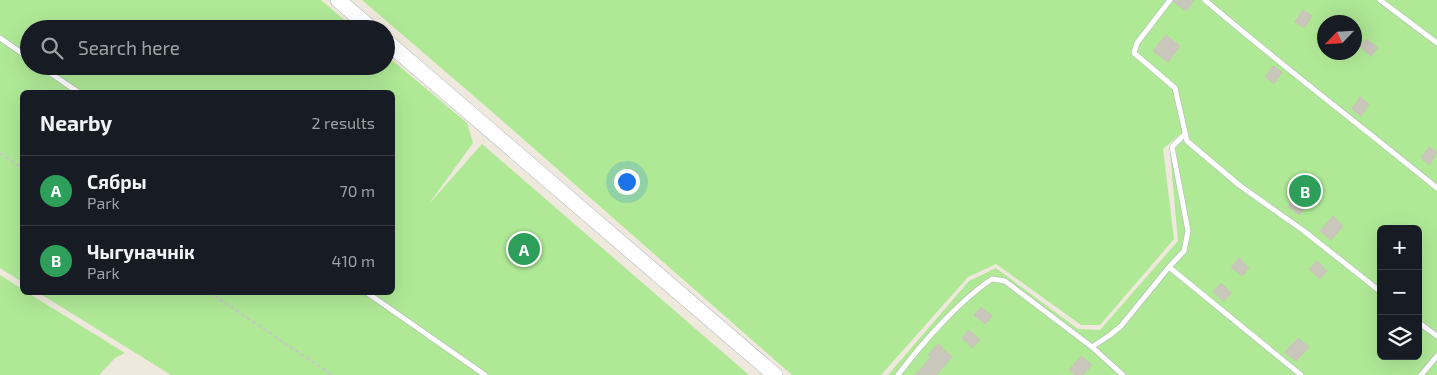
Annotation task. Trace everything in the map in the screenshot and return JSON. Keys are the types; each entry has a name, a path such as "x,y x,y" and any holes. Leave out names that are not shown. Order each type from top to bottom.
{"main road":[{"path":"338,0 361,20"},
{"path":"395,49 775,375"}],"lane":[{"path":"1170,0 1137,43 1134,53 1175,88 1187,141 1233,180 1304,231 1377,289"},
{"path":"1205,0 1274,59 1437,188"},
{"path":"1380,0 1437,43"},
{"path":"0,38 20,52"},
{"path":"53,75 75,90"},
{"path":"1092,346 1121,326 1184,251 1188,231 1172,146 1185,134"},
{"path":"1169,267 1301,375"},
{"path":"898,375 914,354 974,292 992,279 1005,281 1092,346 1122,375"},
{"path":"370,295 486,375"},
{"path":"1422,325 1437,336"},
{"path":"1421,375 1437,356"}],"path":[{"path":"0,153 20,167"},
{"path":"213,295 332,375"}],"green space":[{"path":"0,0 321,0 344,20 20,20 20,75 395,75 395,63 467,123 473,143 428,205 482,144 749,375 171,375 42,295 395,295 395,90 20,90 20,281 0,268"},
{"path":"362,0 1437,0 1437,375 888,375 969,281 996,268 1078,329 1100,330 1178,241 1170,152 1189,135 1174,98 1183,132 1163,149 1174,239 1100,325 1081,325 996,264 968,277 881,375 792,375 395,28 395,20 385,20"},
{"path":"0,275 20,288 20,295 31,295 125,353 115,358 99,375 0,375"}],"building":[{"path":"1174,0 1194,0 1186,11"},
{"path":"1303,10 1312,16 1304,28 1295,22"},
{"path":"1166,35 1180,46 1168,62 1153,51"},
{"path":"1366,39 1378,48 1371,56 1362,49 1362,44"},
{"path":"1273,66 1282,72 1274,84 1265,77"},
{"path":"1360,97 1369,104 1361,116 1352,109"},
{"path":"1429,147 1437,152 1429,165 1421,158"},
{"path":"1300,192 1311,201 1299,215 1288,206"},
{"path":"1333,216 1343,226 1331,240 1320,231"},
{"path":"1239,258 1249,268 1242,276 1231,267"},
{"path":"1317,261 1327,271 1320,279 1309,269"},
{"path":"1221,283 1231,293 1224,301 1213,292"},
{"path":"981,307 992,316 985,324 974,315"},
{"path":"969,330 980,340 972,348 962,338"},
{"path":"1298,338 1309,347 1296,361 1285,352"},
{"path":"938,344 952,357 936,375 915,375 931,357 928,355"},
{"path":"1081,356 1092,365 1083,375 1074,375 1069,370"}],"place":[{"name":"Чыгуначнік","path":"1305,191"},
{"name":"Сябры","path":"524,249"}]}
